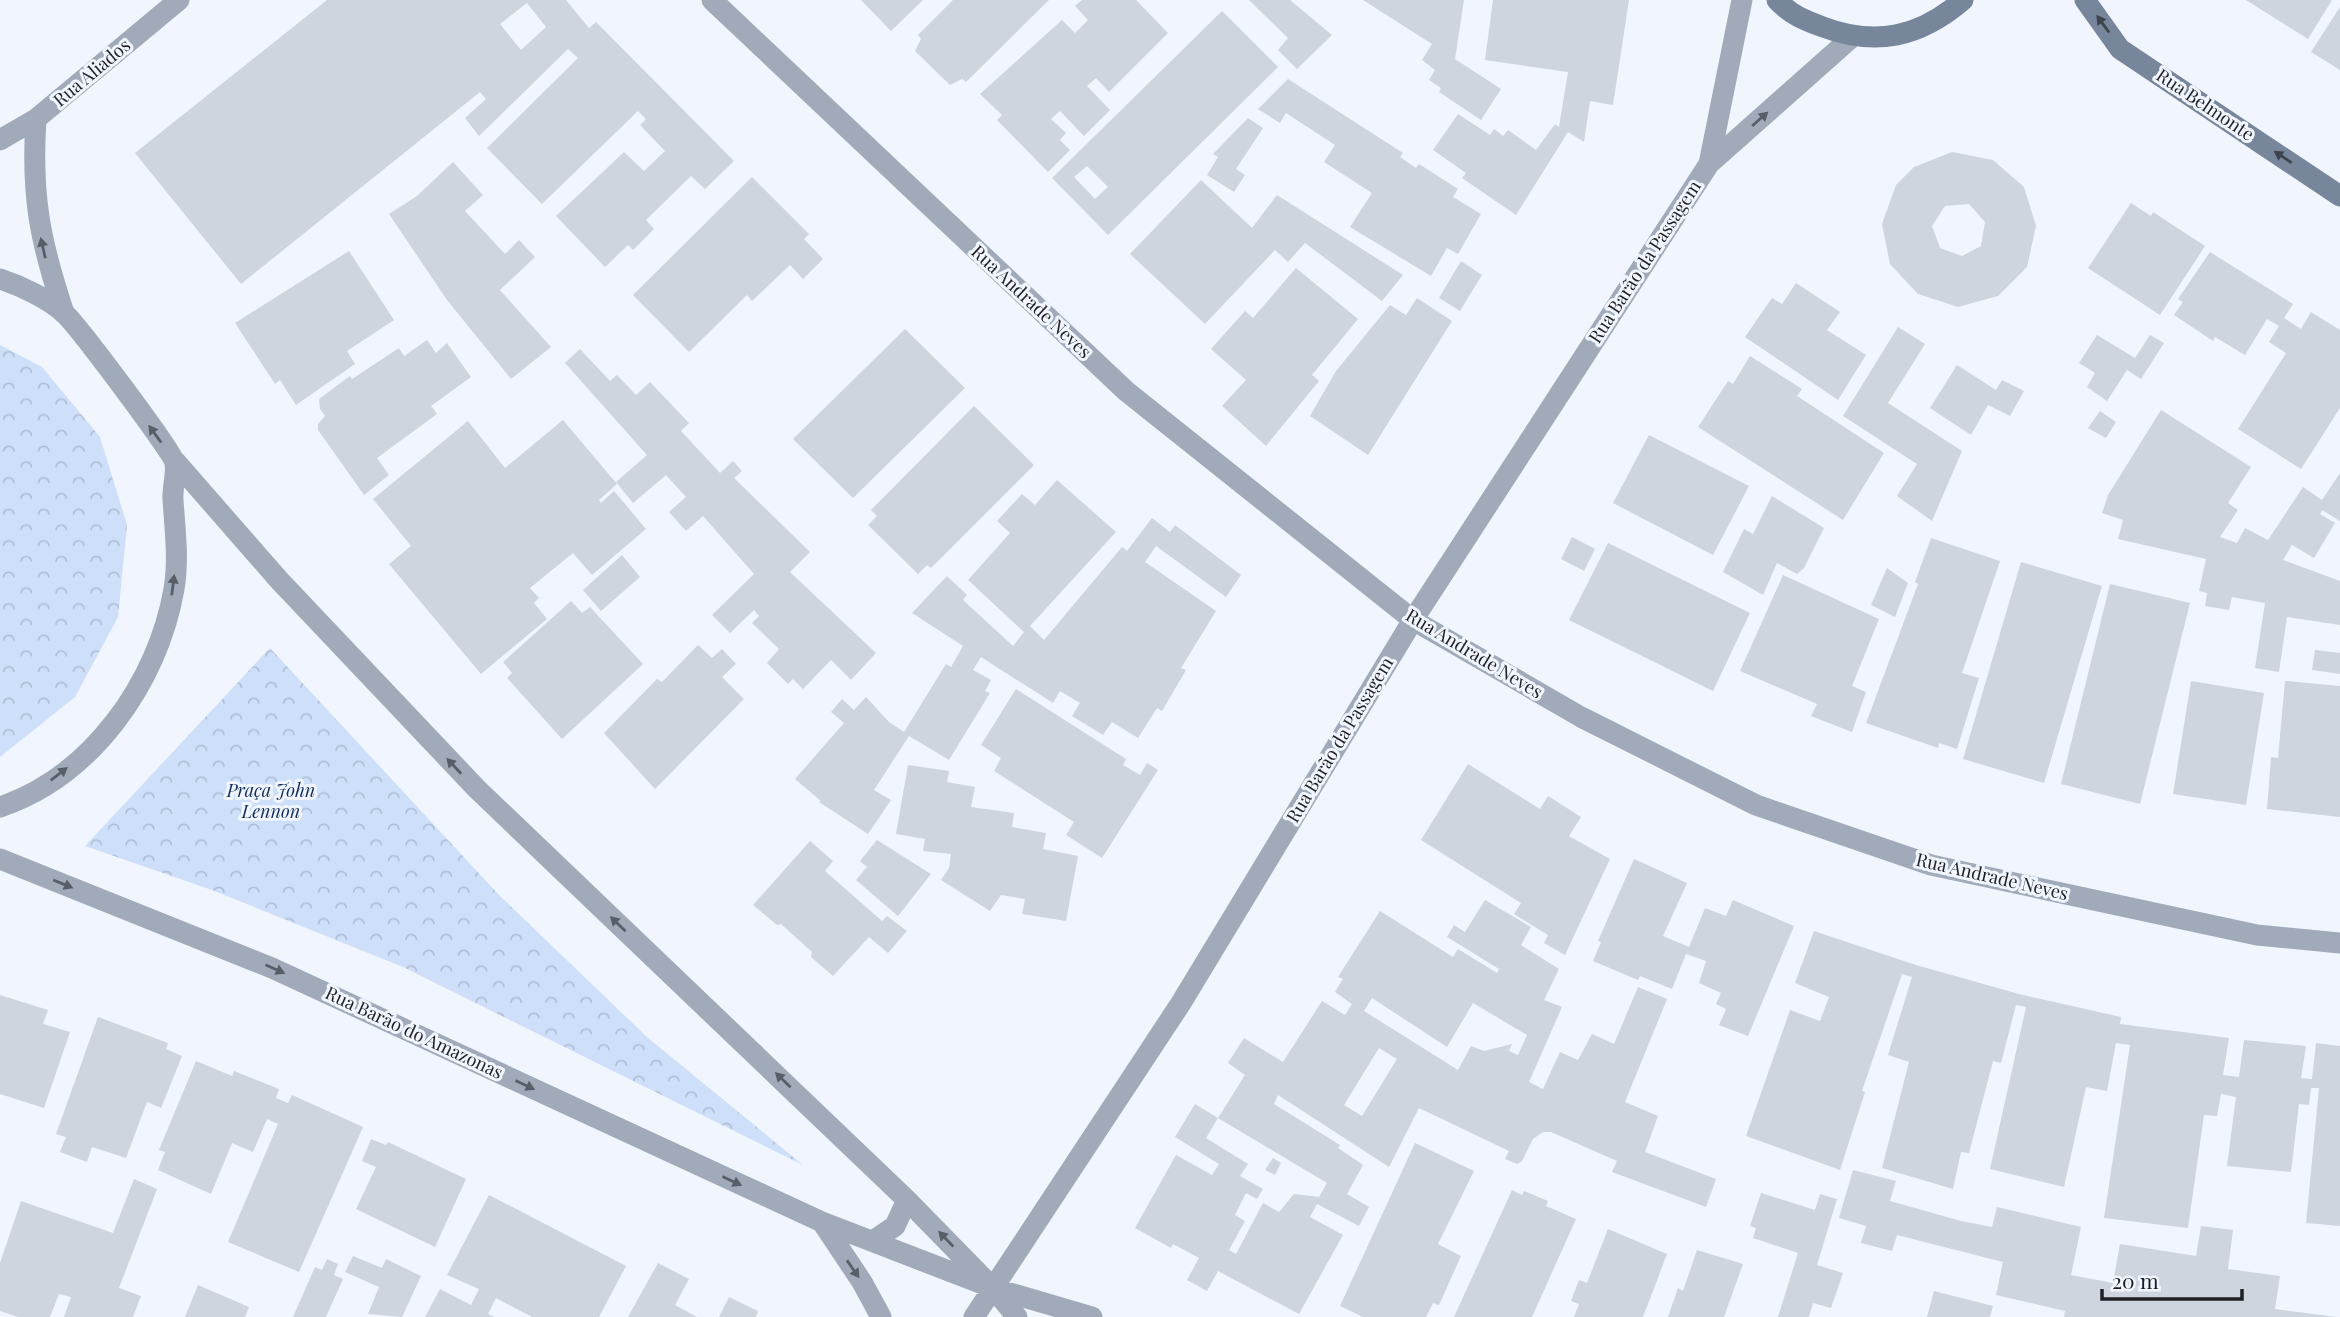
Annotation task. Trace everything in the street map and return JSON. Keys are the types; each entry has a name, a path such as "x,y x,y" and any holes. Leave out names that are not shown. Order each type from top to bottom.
{"main road":[{"path":"1777,0 1792,16 1852,38 1884,38 1916,30 1944,16 1963,0"},
{"name":"Rua Belmonte","path":"2085,0 2120,49 2340,196"}],"street":[{"name":"Rua Aliados","path":"0,140 36,119 179,0"},
{"name":"Rua Andrade Neves","path":"712,0 1126,391 1413,620 1581,717 1769,810 1931,865 2257,935 2340,943"},
{"name":"Rua Barão da Passagem","path":"1709,164 1742,0"},
{"name":"Rua Barão da Passagem","path":"974,1317 1181,1003 1413,620 1709,164 1852,38"},
{"path":"36,119 34,160 38,224 64,313 175,461 279,580 477,789 907,1200 993,1288 1017,1317"},
{"path":"0,279 64,313"},
{"path":"0,807 51,781 88,752 119,717 145,677 163,634 174,589 177,542 173,495 175,461"},
{"name":"Rua Barão do Amazonas","path":"0,859 272,968 822,1222 993,1288 1092,1317"},
{"path":"873,1241 895,1226 907,1200"},
{"path":"822,1222 862,1282 881,1317"}],"green space":[{"path":"0,345 42,367 100,437 127,525 118,617 75,697 0,757"},
{"name":"Praça John Lennon","path":"270,648 499,895 648,1038 803,1165 403,967 212,890 85,846"}],"building":[{"path":"327,0 566,0 589,28 596,22 734,161 705,189 691,176 646,220 654,229 633,250 628,245 605,267 556,216 624,152 644,171 665,151 640,125 646,119 638,111 542,204 487,148 578,58 568,49 479,136 465,118 486,99 480,92 241,284 135,153","holes":["527,3 546,27 521,50 500,24"]},
{"path":"861,0 923,0 891,31"},
{"path":"953,0 1049,0 966,82 962,79 950,85 915,51 921,39 918,35"},
{"path":"1082,0 1136,0 1168,33 1109,92 1096,78 1087,86 1110,110 1084,136 1060,111 1051,119 1066,133 1060,140 1070,150 1048,172 997,120 1002,115 980,94 1062,20 1075,33 1088,20 1075,6"},
{"path":"1249,0 1290,0 1332,35 1297,69 1278,50 1288,38"},
{"path":"1363,0 1464,0 1455,59 1501,89 1481,120 1439,92 1441,88 1429,80 1435,70 1422,60 1432,44"},
{"path":"1493,0 1629,0 1613,105 1590,101 1584,142 1568,132 1516,215 1462,178 1466,173 1433,150 1458,114 1490,135 1494,129 1503,136 1508,130 1536,150 1555,124 1559,127 1568,72 1485,60"},
{"path":"2246,0 2332,0 2308,39"},
{"path":"2340,7 2340,70 2311,52"},
{"path":"1222,11 1278,67 1108,235 1052,178","holes":["1087,166 1108,187 1095,199 1074,177"]},
{"path":"1288,79 1403,153 1400,157 1416,168 1419,164 1458,189 1453,197 1481,214 1458,254 1447,248 1431,276 1350,227 1372,193 1324,162 1335,145 1286,113 1280,123 1258,109"},
{"path":"1248,118 1263,128 1236,169 1245,175 1234,192 1207,175 1218,157 1213,154"},
{"path":"1952,152 1993,160 2024,187 2036,226 2027,267 1998,296 1958,307 1918,294 1890,264 1882,224 1896,185 1914,167","holes":["1969,204 1985,222 1981,246 1962,256 1940,248 1932,226 1945,206"]},
{"path":"453,162 483,195 465,211 505,254 519,240 535,257 500,290 551,347 511,379 447,300 389,214 417,196"},
{"path":"752,177 809,234 804,239 823,259 803,279 790,265 752,301 747,295 689,352 633,295"},
{"path":"1201,180 1252,228 1277,195 1403,275 1382,301 1305,243 1288,262 1275,250 1205,324 1130,254"},
{"path":"2131,203 2151,216 2153,212 2205,246 2160,315 2088,268"},
{"path":"349,251 394,320 347,351 355,364 296,405 280,380 275,384 235,323"},
{"path":"2210,252 2293,304 2284,318 2301,329 2311,312 2340,330 2340,408 2301,469 2238,429 2286,353 2269,342 2279,326 2267,319 2245,355 2215,337 2213,341 2174,315 2183,302 2178,299"},
{"path":"1461,261 1482,275 1460,311 1439,298"},
{"path":"1296,268 1358,319 1312,375 1319,381 1266,446 1222,406 1246,380 1211,349 1245,311 1253,318"},
{"path":"1796,283 1840,312 1827,330 1866,355 1838,400 1745,337 1772,298 1782,304"},
{"path":"1417,298 1452,321 1368,455 1310,416 1336,371 1390,305 1406,315"},
{"path":"1898,327 1925,344 1888,403 1962,451 1932,521 1897,496 1917,464 1843,416"},
{"path":"905,329 965,388 853,498 793,439"},
{"path":"2097,335 2135,358 2150,335 2164,343 2141,379 2127,370 2107,401 2087,387 2095,373 2079,363"},
{"path":"427,340 436,353 447,343 471,377 431,406 437,414 377,458 389,475 364,495 318,430 318,424 325,416 320,409 319,399 350,376 352,379 399,348 404,356"},
{"path":"580,349 610,381 617,375 636,395 650,382 689,423 681,431 720,473 733,461 742,471 734,478 810,552 790,572 876,653 851,680 831,660 803,689 793,679 788,684 767,663 779,649 752,623 759,616 754,610 730,633 712,615 754,574 703,516 686,531 669,512 686,497 666,475 633,503 616,482 647,455 565,363"},
{"path":"1750,356 1802,389 1797,396 1884,453 1843,520 1698,427 1728,381 1733,384"},
{"path":"1957,365 1996,390 2002,380 2024,391 2010,416 1988,405 1971,435 1930,408"},
{"path":"974,406 1034,465 931,568 927,565 918,574 868,525 877,516 871,510"},
{"path":"2161,410 2251,467 2228,503 2238,510 2220,537 2237,543 2245,528 2268,540 2303,487 2322,500 2340,473 2340,521 2322,510 2320,514 2335,523 2314,558 2292,545 2283,560 2340,581 2340,625 2287,617 2279,672 2255,668 2265,603 2232,597 2229,610 2205,606 2207,593 2199,591 2206,559 2118,539 2123,520 2102,513 2108,495"},
{"path":"2100,411 2116,422 2106,438 2088,428"},
{"path":"563,420 617,484 599,500 601,503 614,491 646,529 592,575 573,553 530,588 539,598 534,603 547,619 481,674 389,564 411,546 373,499 468,421 505,468"},
{"path":"1649,435 1749,486 1713,555 1613,503"},
{"path":"1057,480 1116,532 1030,626 1044,640 1122,547 1127,551 1152,518 1170,532 1175,525 1241,575 1226,597 1156,546 1145,562 1216,611 1181,668 1186,670 1162,711 1157,708 1138,738 1112,722 1103,735 1072,716 1080,703 1060,691 1053,703 981,657 973,670 991,680 985,691 990,693 949,760 909,736 874,790 891,800 868,834 819,802 821,801 795,779 844,723 831,712 842,699 854,710 866,697 889,722 904,732 946,664 951,667 963,646 912,613 947,576 967,595 963,600 1013,646 1024,632 968,580 1010,533 997,521 1022,494 1035,505"},
{"path":"1772,496 1824,528 1804,568 1797,574 1777,563 1763,595 1723,572 1744,529 1753,534"},
{"path":"1572,537 1595,549 1584,571 1561,559"},
{"path":"1931,538 2000,561 1962,673 1979,678 1957,749 1939,743 1938,748 1866,723 1918,584 1915,582"},
{"path":"1608,543 1750,613 1713,691 1569,620"},
{"path":"622,555 640,577 601,611 583,590"},
{"path":"2021,562 2102,586 2044,783 1963,759"},
{"path":"1887,568 1908,583 1895,617 1871,605"},
{"path":"1783,575 1879,619 1852,686 1866,692 1852,732 1811,716 1817,704 1740,671"},
{"path":"2110,584 2190,603 2140,804 2061,784"},
{"path":"571,601 582,613 590,607 643,664 562,739 507,678 512,673 503,662"},
{"path":"698,645 712,658 722,649 736,664 722,677 744,699 655,789 604,733 657,679 662,682"},
{"path":"2315,650 2340,653 2340,674 2312,670"},
{"path":"2191,681 2264,693 2246,805 2173,794"},
{"path":"2285,681 2340,686 2340,817 2267,809 2271,757 2278,758"},
{"path":"1016,689 1126,759 1123,765 1140,775 1147,763 1158,770 1102,858 1066,835 1074,822 994,771 1001,758 981,745"},
{"path":"1468,764 1540,809 1548,796 1581,817 1569,836 1610,859 1565,955 1544,943 1548,935 1514,914 1521,903 1421,840"},
{"path":"908,765 949,771 947,782 975,787 971,807 1014,813 1012,827 1046,833 1043,849 1078,856 1066,921 1022,914 1025,899 1001,895 990,911 941,880 949,868 951,854 923,851 925,839 896,834"},
{"path":"877,840 931,874 898,916 856,880 867,867 860,861"},
{"path":"810,841 833,861 825,871 882,921 887,916 907,931 888,953 869,937 833,976 811,957 812,952 781,924 777,925 753,905"},
{"path":"1634,859 1687,883 1663,936 1689,947 1705,908 1726,916 1733,900 1794,926 1748,1036 1719,1025 1726,1009 1716,1004 1721,993 1699,983 1706,961 1686,954 1672,989 1640,976 1638,980 1593,961 1601,942 1598,941"},
{"path":"1485,900 1531,927 1521,945 1559,969 1544,1000 1562,1007 1529,1082 1543,1089 1560,1052 1578,1060 1592,1034 1614,1044 1638,987 1667,999 1625,1102 1658,1116 1645,1152 1716,1179 1706,1207 1612,1172 1617,1161 1551,1132 1543,1132 1533,1139 1522,1161 1517,1164 1505,1159 1509,1151 1419,1108 1389,1167 1278,1095 1274,1104 1340,1145 1338,1148 1363,1165 1347,1194 1369,1207 1359,1226 1317,1204 1310,1217 1343,1235 1299,1314 1218,1271 1207,1291 1187,1280 1199,1258 1173,1244 1171,1248 1135,1228 1176,1155 1212,1175 1219,1164 1175,1137 1195,1104 1218,1118 1245,1075 1228,1063 1244,1038 1283,1062 1322,1001 1345,1015 1352,1004 1335,992 1343,979 1338,977 1380,911 1453,957 1458,949 1497,973 1499,969 1447,937 1454,925 1465,932","holes":["1372,998 1447,1047 1473,1003 1527,1035 1518,1055 1509,1051 1512,1044 1484,1051 1471,1046 1458,1070 1364,1011","1379,1048 1397,1059 1362,1116 1344,1105","1218,1118 1327,1183 1319,1197 1294,1194 1279,1212 1263,1203 1236,1254 1229,1250 1245,1221 1235,1215 1246,1193 1257,1199 1263,1189 1240,1176 1248,1164 1206,1138"]},
{"path":"1814,931 1916,965 2019,994 2121,1017 2120,1024 2229,1038 2223,1075 2239,1077 2244,1040 2306,1046 2301,1078 2312,1079 2316,1043 2340,1046 2340,1226 2306,1223 2319,1088 2311,1088 2309,1105 2299,1104 2291,1172 2227,1166 2236,1097 2221,1094 2217,1116 2204,1115 2188,1228 2104,1218 2130,1045 2116,1043 2107,1091 2086,1087 2064,1187 1990,1169 2026,1007 2016,1005 2001,1063 1993,1061 1969,1153 1961,1152 1953,1189 1882,1168 1909,1062 1888,1055 1912,977 1902,974 1862,1091 1865,1092 1840,1170 1746,1136 1790,1010 1820,1021 1829,997 1795,983"},
{"path":"0,995 48,1010 43,1024 70,1032 44,1108 0,1094"},
{"path":"98,1017 168,1043 166,1049 182,1056 161,1108 147,1102 126,1158 92,1147 87,1162 60,1152 66,1137 56,1134"},
{"path":"196,1061 232,1076 234,1071 279,1089 276,1098 288,1103 292,1095 363,1127 299,1272 228,1242 278,1124 267,1119 253,1152 232,1143 211,1194 158,1170 165,1152 159,1150"},
{"path":"371,1139 386,1145 388,1142 466,1179 435,1247 356,1209 376,1167 362,1161"},
{"path":"1415,1143 1474,1171 1438,1244 1461,1256 1439,1305 1433,1303 1426,1317 1363,1317 1340,1306"},
{"path":"1273,1158 1281,1163 1275,1175 1265,1170"},
{"path":"1853,1170 1896,1181 1890,1201 1961,1221 1992,1227 1997,1207 2081,1227 2071,1275 2113,1283 2120,1244 2196,1256 2201,1226 2233,1230 2228,1269 2280,1276 2275,1309 2337,1317 2064,1317 2065,1311 1996,1295 2003,1262 1897,1235 1892,1251 1861,1243 1866,1226 1839,1218"},
{"path":"134,1179 157,1189 119,1288 141,1296 133,1317 64,1317 71,1297 59,1294 50,1317 18,1317 0,1311 0,1263 21,1201 113,1233"},
{"path":"1512,1190 1522,1195 1524,1191 1548,1201 1546,1206 1576,1219 1532,1317 1454,1317"},
{"path":"1761,1193 1815,1210 1820,1194 1837,1199 1817,1265 1843,1273 1831,1308 1813,1303 1809,1317 1778,1317 1798,1253 1753,1238 1756,1228 1750,1226"},
{"path":"489,1195 626,1266 599,1317 532,1317 496,1298 488,1314 494,1317 425,1317 440,1289 471,1305 479,1289 447,1275"},
{"path":"1608,1229 1667,1254 1643,1317 1574,1317 1579,1304 1571,1301 1579,1280 1587,1283"},
{"path":"1697,1250 1743,1264 1724,1317 1668,1317 1678,1288 1683,1291"},
{"path":"353,1256 382,1268 386,1259 421,1276 402,1317 368,1314 379,1287 345,1272"},
{"path":"327,1259 338,1264 334,1275 343,1279 326,1317 293,1317 315,1267 322,1270"},
{"path":"658,1263 689,1279 675,1305 697,1317 628,1317"},
{"path":"198,1285 249,1307 245,1317 185,1317"},
{"path":"1934,1291 1993,1306 1990,1317 1927,1317"},
{"path":"729,1297 758,1311 756,1317 719,1317"}]}
